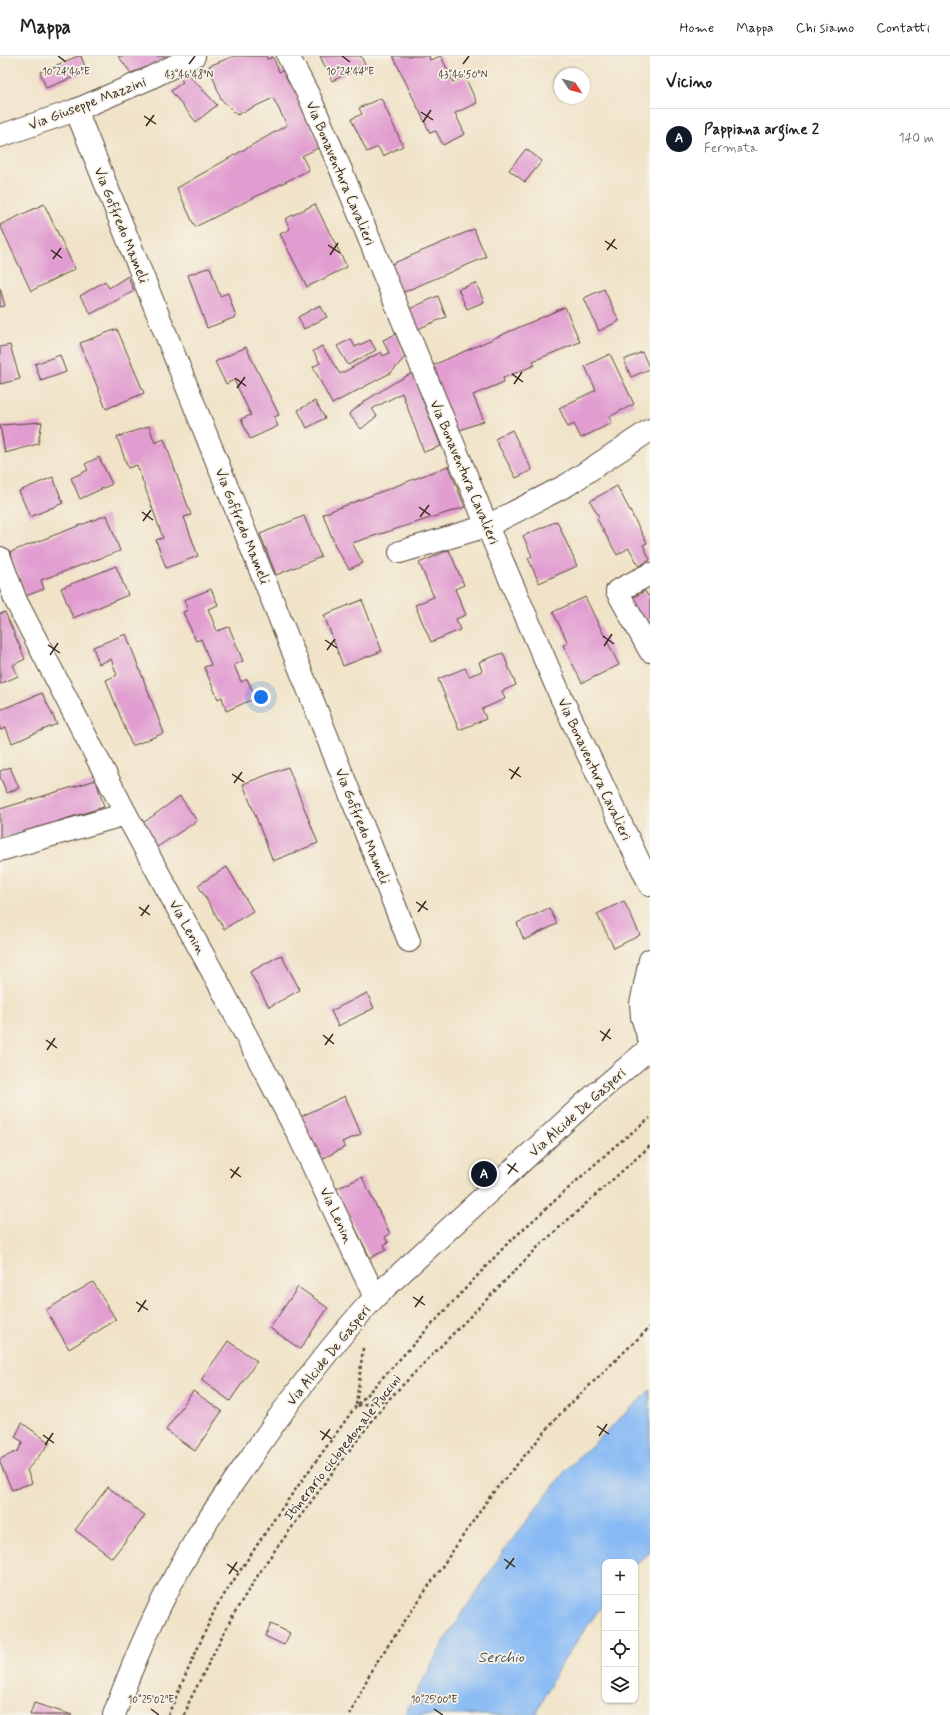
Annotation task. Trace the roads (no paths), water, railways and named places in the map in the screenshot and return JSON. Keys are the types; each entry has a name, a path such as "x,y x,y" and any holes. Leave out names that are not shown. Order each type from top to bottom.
{"street":[{"name":"Via Giuseppe Mazzini","path":"0,136 76,110 148,80 194,56"},
{"name":"Via Bonaventura Cavalieri","path":"288,56 309,96 341,170 487,526 561,697 650,885"},
{"name":"Via Goffredo Mameli","path":"76,110 409,941"},
{"path":"400,552 487,526 566,485 650,430"},
{"name":"Via Lenin","path":"0,558 8,604 218,982 299,1136 375,1298"},
{"path":"650,574 617,591 650,651"},
{"path":"0,850 126,814"},
{"path":"650,960 641,1004 642,1018 650,1042"},
{"name":"Via Alcide De Gasperi","path":"114,1715 126,1682 157,1612 190,1548 215,1508 296,1391 344,1331 375,1298 584,1104 650,1048"}],"water":[{"name":"Serchio","path":"650,1390 650,1552 638,1563 638,1559 602,1559 602,1605 560,1665 536,1715 404,1715 446,1638 502,1553 566,1470"}],"place":[{"name":"Pappiana argine 2","path":"484,1174"}]}
